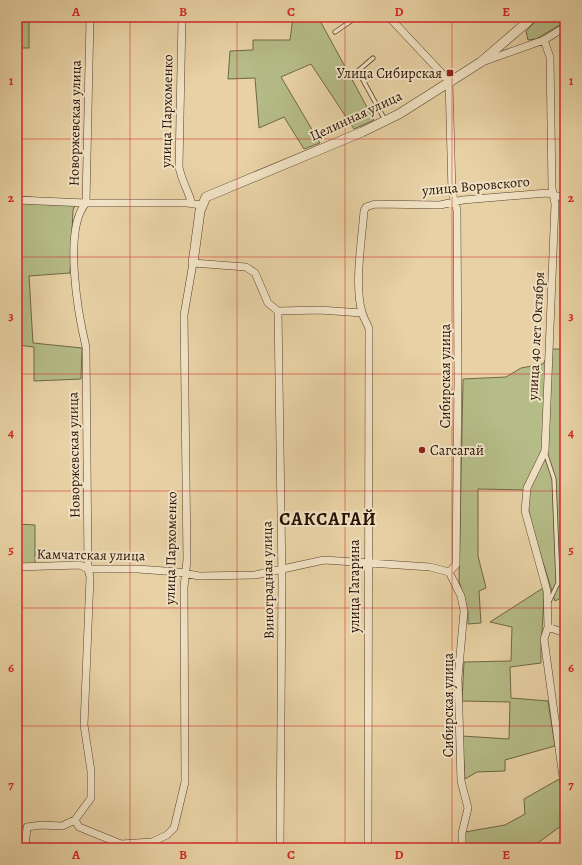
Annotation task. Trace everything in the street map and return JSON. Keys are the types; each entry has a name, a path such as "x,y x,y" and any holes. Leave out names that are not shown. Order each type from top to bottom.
{"street":[{"name":"Новоржевская улица","path":"74,820 91,798 91,771 84,726 90,577 88,569 86,347 79,317 74,238 79,210 86,203 90,17"},
{"name":"улица Пархоменко","path":"123,846 152,842 170,832 174,828 185,782 184,587 186,574 184,315 193,263 196,204 182,182 179,167 182,17"},
{"path":"389,17 450,81"},
{"path":"481,62 530,18"},
{"name":"Целинная улица","path":"196,204 218,191 385,121 399,114 481,62 544,40 565,27"},
{"name":"улица 40 лет Октября","path":"544,40 550,57 555,204 545,451 527,488 525,511 547,591 548,627"},
{"name":"Сибирская улица","path":"450,81 452,192 457,210 458,371 456,564 449,572 461,596 464,611 458,678 461,782 468,808 462,833 462,848"},
{"name":"улица Воровского","path":"366,206 375,204 440,205 454,202 547,193 565,198"},
{"path":"17,200 86,203 196,204"},
{"name":"улица Гагарина","path":"366,206 359,290 362,312 369,329 367,562 368,848"},
{"path":"193,263 246,267 255,273 268,303 278,311 320,310 362,312"},
{"name":"Виноградная улица","path":"278,311 282,570 280,848"},
{"name":"Камчатская улица","path":"17,567 80,565 88,569 138,569 199,576 255,575 316,561 367,562 430,567 449,572"},
{"path":"565,633 548,627 544,639 565,787"},
{"path":"25,848 27,827 41,825 62,826 74,820 79,827 123,846"}],"lane":[{"path":"336,17 352,19"},
{"path":"336,32 352,19 357,17"},
{"path":"373,58 358,71 385,121"},
{"path":"545,451 554,479 558,583 548,606"}],"green space":[{"path":"17,17 29,17 29,48 17,48"},
{"path":"293,17 318,17 374,120 354,129 311,64 281,77 320,143 304,149 284,117 259,128 255,78 228,79 230,51 253,50 253,40 290,40"},
{"path":"540,17 565,17 565,22 536,39 528,40 526,31"},
{"path":"17,196 77,201 73,210 70,273 29,276 33,343 82,348 81,379 34,381 34,347 17,345"},
{"path":"552,349 565,349 565,596 555,601 532,527 525,490 478,489 478,556 486,588 479,591 481,623 468,624 468,611 459,581 463,379 506,377 521,368 543,364"},
{"path":"17,524 35,525 35,564 17,564"},
{"path":"543,588 541,663 510,667 511,698 548,701 555,746 505,760 505,771 477,772 465,779 462,736 509,739 510,702 462,701 464,662 511,661 512,627 490,622"},
{"path":"565,774 565,823 531,848 464,848 465,832 505,825 525,814 524,799 561,778"}],"place":[{"name":"Улица Сибирская","path":"450,73"},
{"name":"Сагсагай","path":"422,450"}],"district":[{"name":"САКСАГАЙ","path":"328,519"}]}
